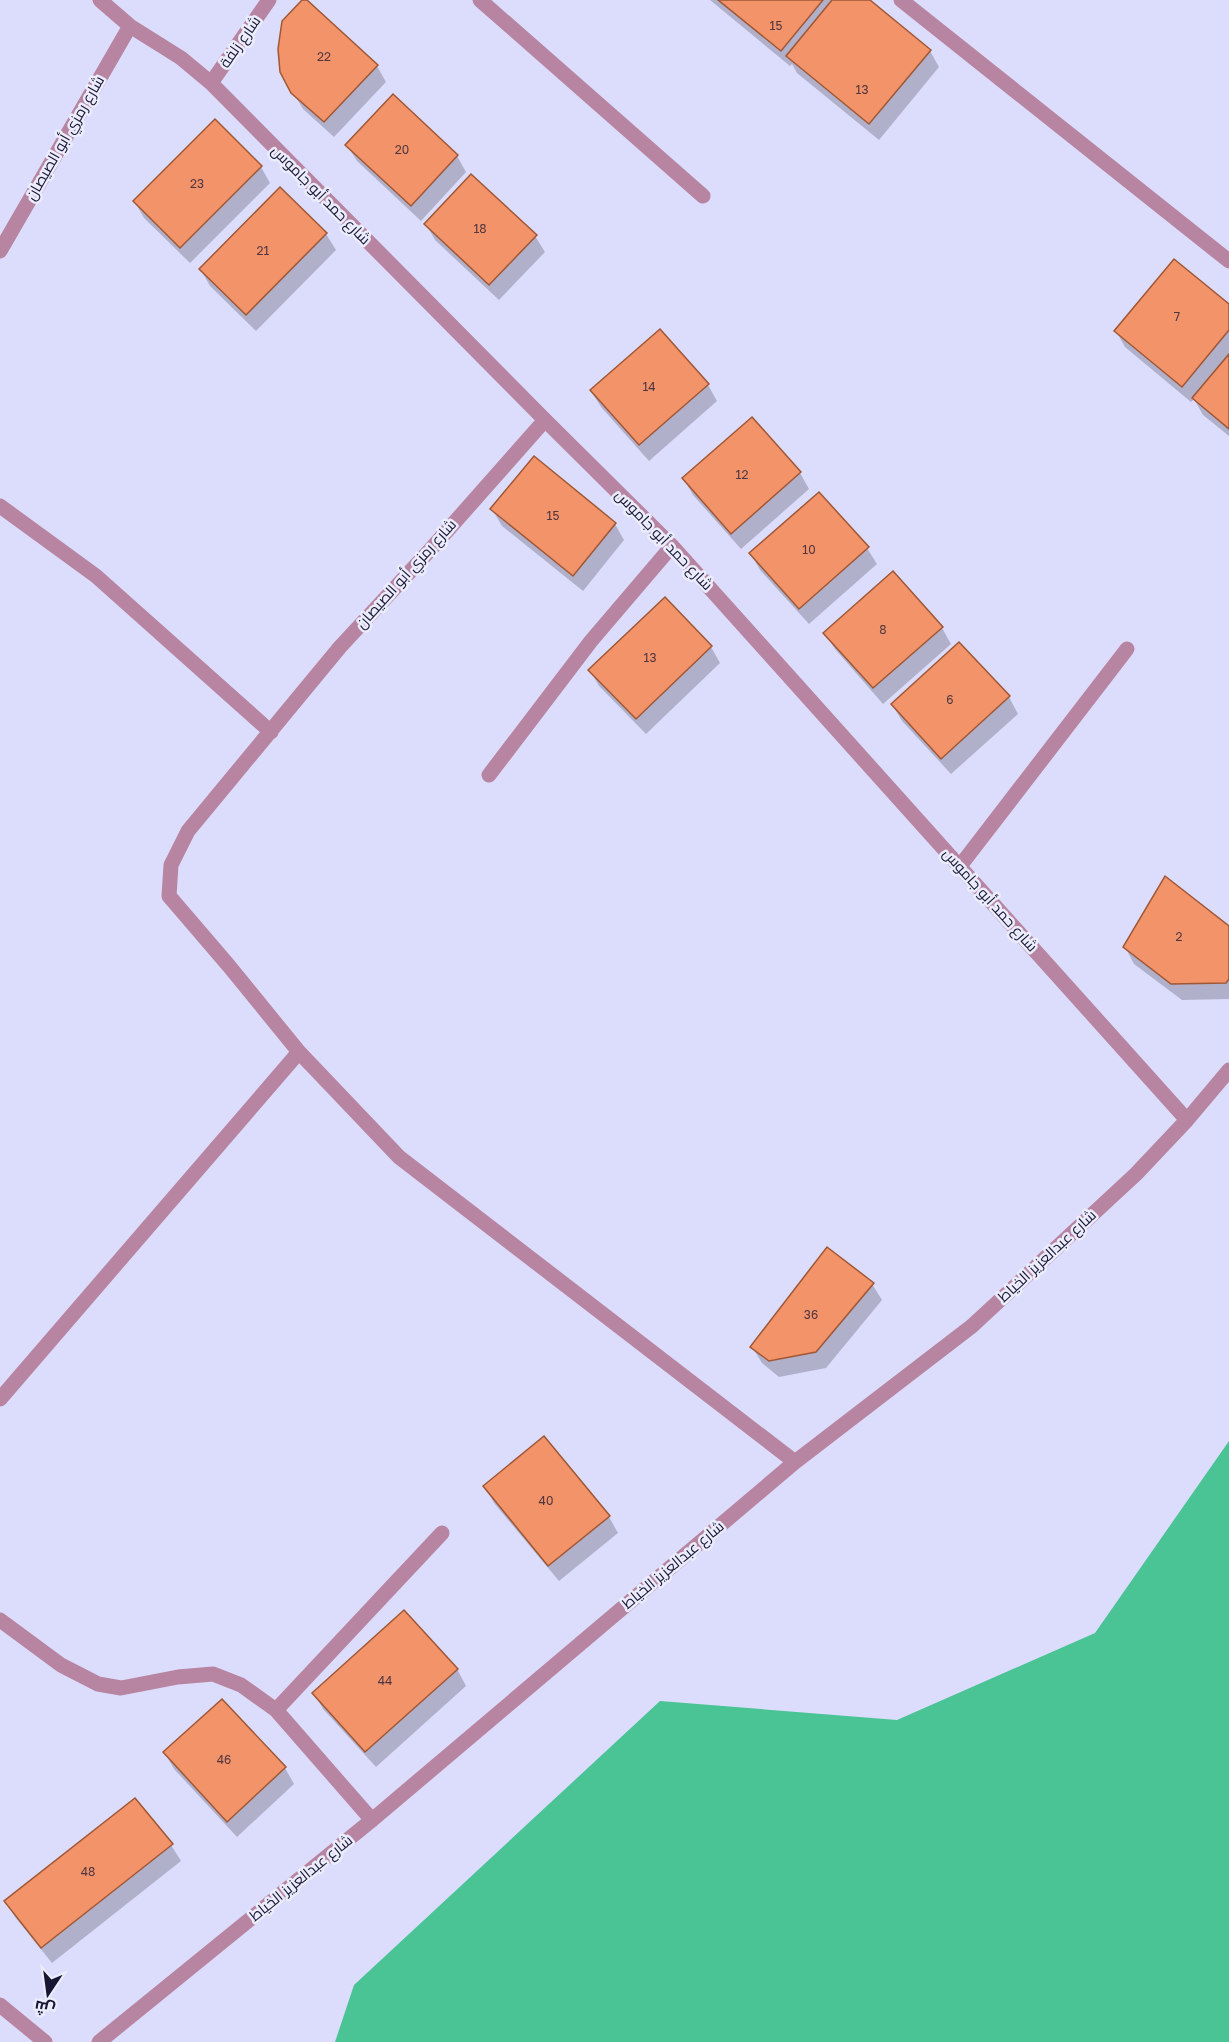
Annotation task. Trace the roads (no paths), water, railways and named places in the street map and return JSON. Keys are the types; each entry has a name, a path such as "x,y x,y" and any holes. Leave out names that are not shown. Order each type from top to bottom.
{"street":[{"name":"شارع حمد أبو جاموس","path":"100,0 130,26 182,58 211,83 544,420 672,546 1187,1120"},
{"name":"شارع زلفة","path":"211,83 269,0"},
{"path":"480,0 703,196"},
{"path":"901,0 1229,261"},
{"name":"شارع رمزي أبو الصيصان","path":"0,251 130,26"},
{"name":"شارع رمزي أبو الصيصان","path":"299,1052 169,896 171,865 188,831 340,647 431,549 544,420"},
{"path":"0,506 96,576 271,732"},
{"path":"489,775 579,657 672,546"},
{"path":"960,866 1127,649"},
{"path":"0,1399 299,1052 399,1157 795,1462"},
{"name":"شارع عبدالعزيز الخياط","path":"99,2042 372,1820 795,1462 972,1326 1136,1174 1187,1120 1229,1070"},
{"path":"276,1710 442,1533"},
{"path":"0,1620 61,1665 98,1684 121,1688 178,1677 213,1674 241,1685 276,1710 372,1820"},
{"path":"0,2005 45,2042"}]}
